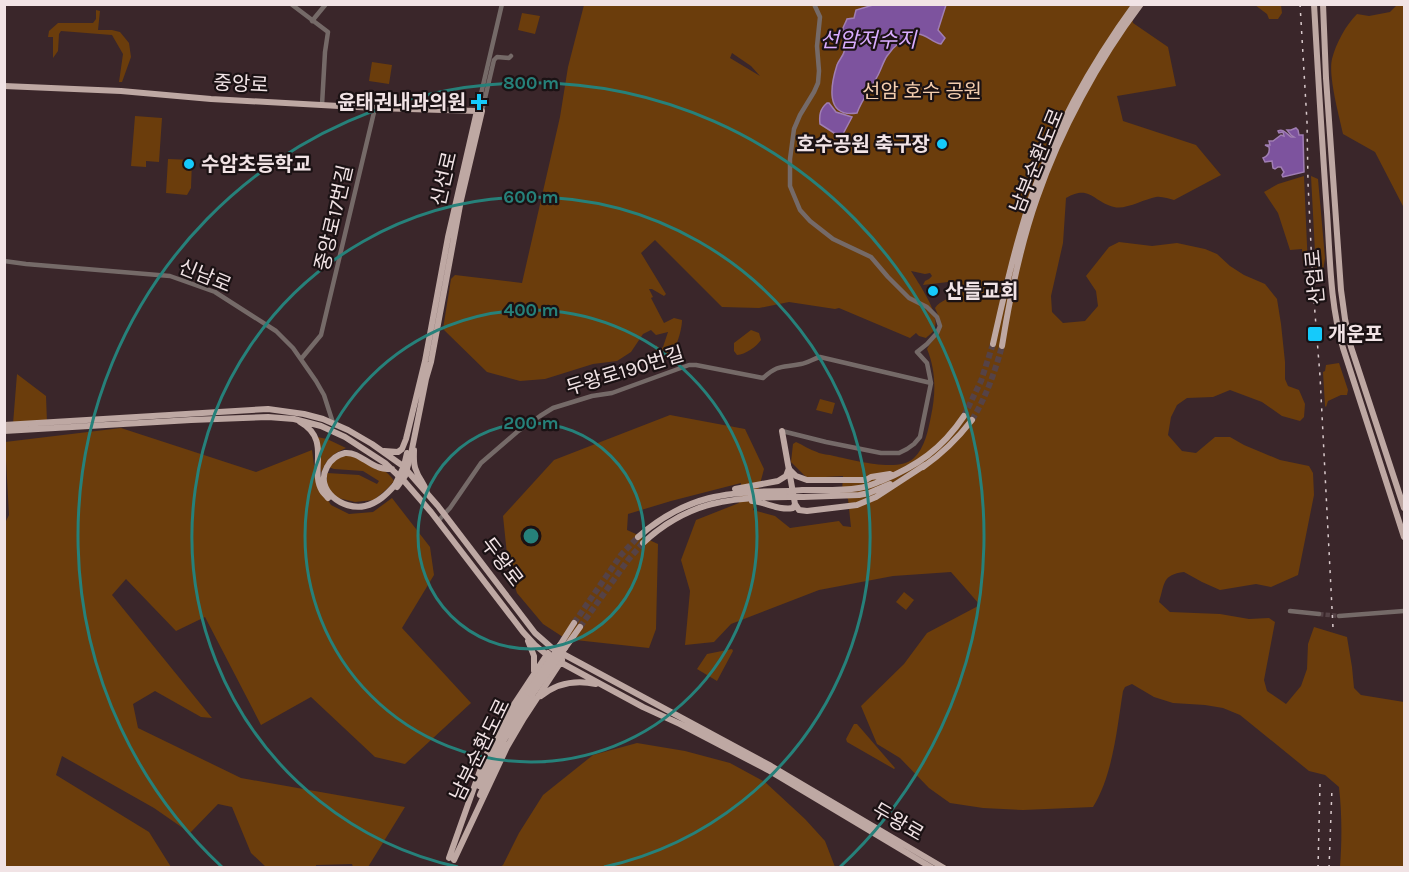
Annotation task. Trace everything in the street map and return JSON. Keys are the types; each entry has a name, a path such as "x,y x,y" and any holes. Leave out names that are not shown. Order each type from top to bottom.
{"main road":[{"name":"남부순환도로","path":"993,344 1016,248 1046,161 1087,78 1135,4"},
{"name":"남부순환도로","path":"1002,346 1016,272 1042,184 1060,141 1092,81 1141,4"},
{"name":"산업로","path":"1314,4 1332,290 1336,321 1342,348 1404,537"},
{"name":"산업로","path":"1323,4 1326,78 1344,313 1351,346 1404,508"},
{"name":"중앙로","path":"4,86 121,91 211,99 375,108 479,111"},
{"name":"신선로","path":"428,361 448,237 479,111"},
{"path":"381,450 398,452 402,449 428,361"},
{"path":"294,419 307,426 317,442 318,479 322,490 334,504 351,510 368,508 389,496 396,486 409,454 428,361"},
{"path":"427,494 425,484 416,472 414,463 429,378 428,361"},
{"name":"두왕로","path":"4,425 268,409 303,414 333,423 358,436 404,466 445,514 530,626 552,648 756,758 944,867"},
{"path":"803,494 869,486 913,466 941,445 956,429 964,416"},
{"name":"두왕로","path":"4,431 268,417 304,421 345,437 385,463 417,495 523,632 547,655 643,707 768,770 932,867"},
{"path":"782,431 795,504 799,510 804,511 857,505 876,497 926,465 953,442 972,420"},
{"path":"392,469 379,468 354,454 337,455 330,461 324,473 324,486 332,498 358,507 375,502 396,486"},
{"path":"689,504 740,492 848,496 869,493 926,465"},
{"path":"789,467 801,479 866,480 913,466"},
{"path":"638,537 664,517 689,504 722,492 778,481 786,476 789,467"},
{"path":"643,543 678,517 702,506 754,497 789,494"},
{"path":"727,501 760,501 766,505 789,509 795,504"},
{"name":"남부순환도로","path":"451,867 452,859 494,751 507,726 532,696 577,625"},
{"path":"523,632 534,656 534,675"},
{"path":"452,859 485,756 504,721 552,648"},
{"path":"452,859 532,696 547,683 565,656"},
{"path":"534,675 540,671 544,672 548,678 547,683"},
{"path":"532,696 568,683 585,682 608,688"},
{"name":"남부순환도로","path":"446,867 452,859"}],"street":[{"path":"291,4 328,32 322,105"},
{"path":"312,21 327,4"},
{"name":"신선로","path":"479,111 502,4"},
{"path":"782,431 881,453 899,453 907,449 920,437 931,383 927,363 917,352 937,333 940,326 937,317 927,307 909,297 871,257 833,239 810,221 800,210 789,183 794,129 818,83 817,46 820,16 814,4"},
{"name":"신선로","path":"479,111 493,62 492,50"},
{"path":"493,62 497,57 509,58 511,56"},
{"name":"중앙로17번길","path":"301,359 321,335 375,108"},
{"name":"신남로","path":"4,261 170,276 215,292 276,331 293,348 324,395 333,423"},
{"name":"두왕로190번길","path":"438,521 481,463 517,432 540,416 553,408 592,396 612,393 689,365 696,364 764,378 778,366 803,364 820,357 931,383"},
{"path":"1290,610 1319,614"},
{"path":"1340,616 1404,611"}],"green space":[{"path":"1398,4 1404,5 1404,208 1375,152 1343,134 1331,75 1332,59 1339,41 1357,14 1369,16 1390,12"},
{"name":"선암 호수 공원","path":"584,5 1130,5 1133,23 1168,47 1176,86 1117,96 1123,121 1196,145 1221,175 1174,200 1156,197 1119,208 1107,205 1086,193 1074,194 1066,198 1063,243 1051,296 1052,312 1063,323 1085,321 1098,306 1096,291 1086,276 1109,247 1119,242 1152,246 1177,243 1205,249 1217,254 1244,275 1265,284 1277,299 1285,379 1288,386 1299,390 1305,404 1304,417 1300,421 1282,416 1262,402 1230,390 1213,397 1187,398 1177,405 1171,417 1168,435 1182,451 1196,453 1215,437 1230,437 1280,460 1309,466 1313,473 1314,495 1298,575 1271,587 1256,584 1220,590 1184,572 1177,573 1166,581 1159,602 1170,612 1220,614 1249,619 1269,618 1275,622 1264,680 1267,691 1286,704 1301,686 1307,669 1308,644 1314,627 1347,637 1354,688 1361,695 1404,702 1404,867 1340,867 1339,787 1325,775 1309,771 1240,715 1223,708 1173,703 1154,697 1132,684 1125,687 1123,691 1110,766 1093,807 1023,810 983,808 950,803 929,788 900,758 877,744 861,706 904,664 927,633 980,605 951,572 893,576 819,590 731,624 714,642 685,645 690,591 681,560 696,520 739,503 741,483 628,514 627,530 658,544 656,629 649,648 566,639 543,624 517,593 508,564 503,516 554,460 670,415 745,429 764,469 753,510 775,516 790,528 839,521 843,526 851,527 848,499 842,492 843,476 807,478 791,462 793,444 796,442 821,454 876,464 898,465 914,458 926,438 933,408 934,374 927,349 939,333 938,315 935,308 956,291 948,282 923,285 932,276 930,273 911,271 928,298 934,314 933,332 926,338 916,333 910,338 839,308 789,302 759,308 722,307 655,240 641,253 666,294 664,296 649,289 653,297 651,298 664,323 674,318 682,320 677,342 669,357 665,360 656,351 656,345 660,349 663,347 668,332 656,335 651,330 643,334 631,352 617,361 593,364 545,379 520,381 487,372 443,329 451,279 455,275 522,283 560,117 568,67","holes":["732,53 751,66 760,76 730,58"]},
{"path":"1255,5 1281,5 1282,13 1278,19 1269,19 1267,14"},
{"path":"96,10 100,11 98,30 120,32 129,43 131,57 122,82 119,82 123,54 112,35 61,31 58,51 53,58 53,37 48,37 49,31 58,23 93,23 96,19"},
{"path":"522,13 540,16 535,34 518,30"},
{"path":"372,62 392,65 389,84 369,81"},
{"path":"135,116 162,118 159,162 146,161 146,167 131,166"},
{"path":"168,159 192,160 191,188 187,195 166,193"},
{"path":"1304,176 1308,268 1303,264 1302,249 1290,250 1278,213 1264,192 1278,184"},
{"path":"1311,176 1318,179 1325,258 1323,271 1316,271"},
{"path":"751,330 759,333 761,340 744,354 737,355 734,351 734,343"},
{"path":"1339,363 1348,390 1347,395 1341,395 1328,401 1326,407 1323,372 1326,365"},
{"path":"17,374 46,396 47,423 13,424"},
{"path":"820,399 835,403 832,414 816,410"},
{"path":"121,428 256,472 312,450 316,481 331,505 349,514 373,512 392,498 430,547 434,575 402,628 471,703 405,764 375,757 311,697 261,725 205,617 176,631 126,579 112,595 212,718 201,717 155,691 133,704 138,728 241,778 405,807 368,867 353,867 352,864 316,865 316,868 266,867 251,853 232,807 218,804 190,833 154,808 62,756 56,775 149,832 171,867 5,867 4,525 9,515 5,442"},
{"path":"317,437 346,448 330,458 321,473 320,458"},
{"path":"344,455 372,463 394,481 374,500 355,502 334,497 327,490 327,473 359,475 377,484 379,481 363,471 328,467 335,459"},
{"path":"904,592 914,600 906,610 896,602"},
{"path":"732,649 717,681 697,669 707,654"},
{"path":"854,724 857,724 894,769 847,742 846,739"},
{"path":"637,743 685,751 730,763 765,782 825,841 835,867 500,867 543,795 593,755"}],"water":[{"name":"선암저수지","path":"873,5 946,5 938,30 945,38 941,44 916,34 900,42 887,56 857,113 846,113 839,110 832,98 837,65 844,52 843,28 847,19 854,18 856,10"},
{"name":"선암저수지","path":"827,103 836,112 852,117 843,134 834,133 820,124 820,112"},
{"path":"1296,128 1299,135 1303,135 1304,172 1283,177 1284,172 1281,167 1275,169 1272,161 1265,162 1263,158 1269,152 1269,147 1265,145 1270,145 1269,141 1281,135 1284,136 1283,132 1279,133 1280,130 1294,137 1287,130"}],"tunnel":[{"path":"964,416 981,381 993,344"},
{"path":"972,420 990,384 1002,346"},
{"path":"574,623 621,555 638,537"},
{"path":"580,627 628,560 643,543"},
{"path":"1319,614 1339,616"}],"railway":[{"path":"1300,4 1313,288 1320,376 1333,628"},
{"path":"1318,868 1320,784"},
{"path":"1329,868 1332,788"}],"place":[{"name":"윤태권내과의원","path":"479,102"},
{"name":"호수공원 축구장","path":"942,144"},
{"name":"수암초등학교","path":"189,164"},
{"name":"산들교회","path":"933,291"},
{"name":"개운포","path":"1315,334"}]}
